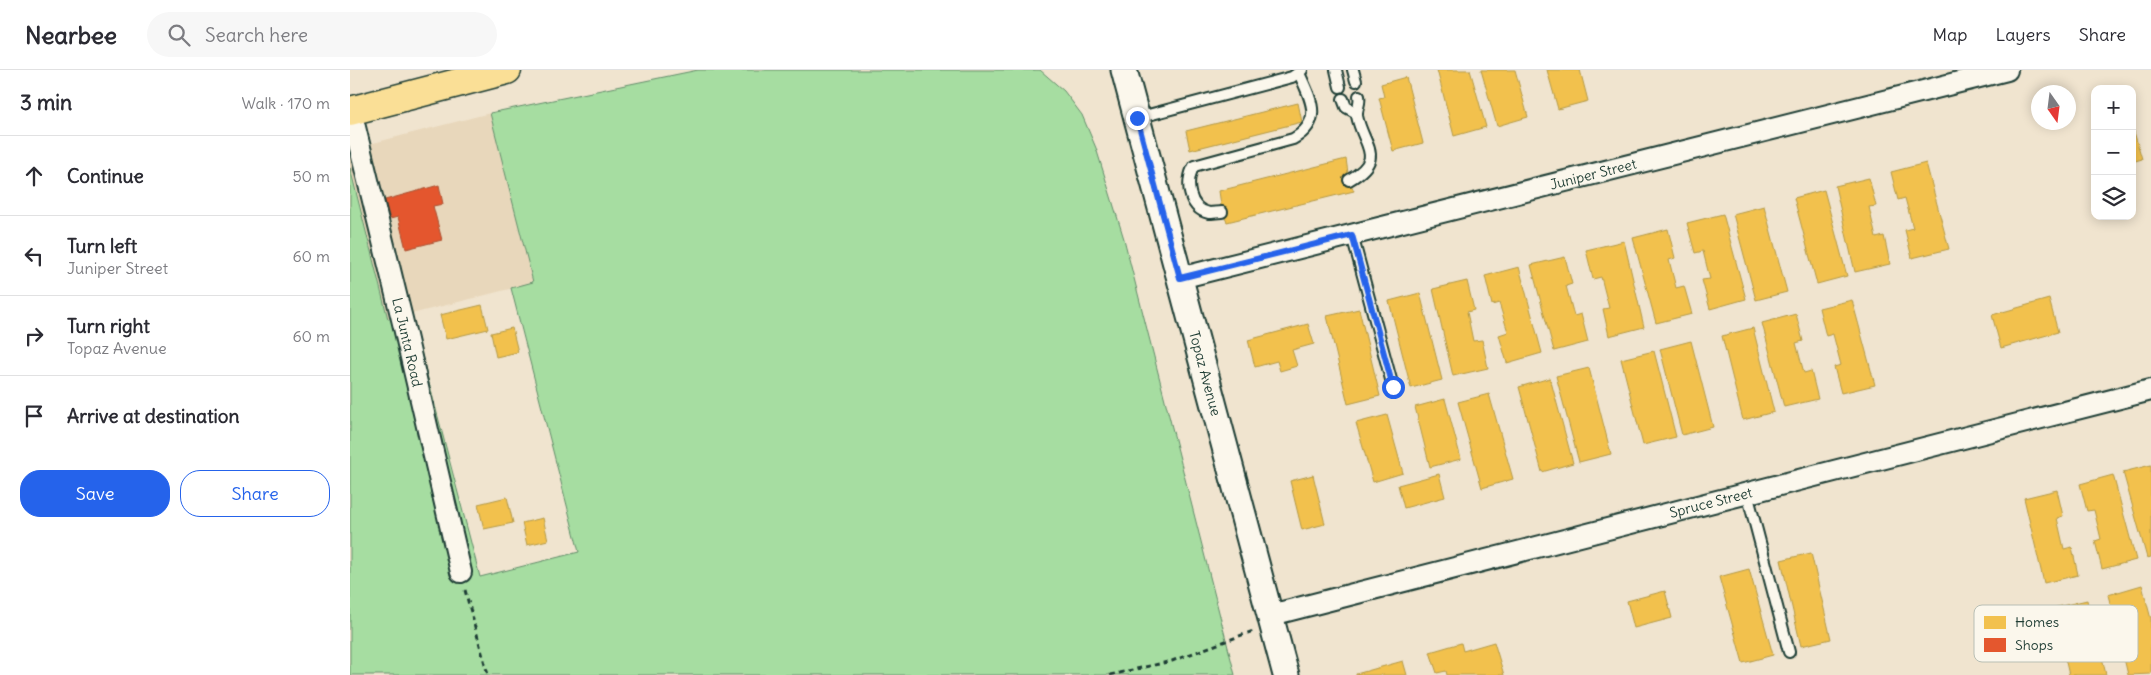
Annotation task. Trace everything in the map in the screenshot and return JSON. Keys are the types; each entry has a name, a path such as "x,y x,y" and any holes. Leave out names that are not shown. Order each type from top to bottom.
{"main road":[{"path":"350,111 507,70"}],"street":[{"name":"Topaz Avenue","path":"1124,70 1286,675"},
{"name":"Juniper Street","path":"1180,278 2007,70"},
{"name":"La Junta Road","path":"350,111 403,324 461,572"},
{"name":"Spruce Street","path":"1272,619 1747,493 2151,390"}],"lane":[{"path":"1336,70 1340,87"},
{"path":"1353,70 1356,81"},
{"path":"1137,118 1301,72 1312,110 1311,123 1305,132 1293,139 1194,166 1188,175 1192,200 1199,208 1209,213 1222,212"},
{"path":"1350,180 1363,172 1369,164 1370,154 1367,141 1357,113 1360,101 1359,96"},
{"path":"1343,99 1346,107 1357,113"},
{"path":"1352,235 1393,387"},
{"path":"1747,493 1789,652"}],"path":[{"path":"461,572 488,675"},
{"path":"1110,675 1172,661 1272,619"}],"shaded area":[{"path":"490,113 533,283 388,320 350,168 350,149"}],"green space":[{"path":"698,70 1040,70 1064,91 1082,115 1096,148 1124,239 1235,675 350,675 350,168 388,319 411,314 480,577 579,552 511,288 533,282 490,113"}],"building: Homes":[{"path":"1437,70 1470,70 1486,127 1454,136"},
{"path":"1481,70 1515,70 1528,117 1497,126"},
{"path":"1547,70 1580,70 1588,101 1558,109"},
{"path":"1406,77 1423,143 1393,151 1379,98 1384,97 1381,84"},
{"path":"1298,103 1302,122 1190,150 1186,131"},
{"path":"2136,139 2142,159 2136,161"},
{"path":"1346,159 1349,180 1354,191 1227,222 1222,212 1219,191"},
{"path":"1926,163 1949,249 1912,258 1905,230 1913,228 1905,198 1898,200 1891,172"},
{"path":"1869,178 1876,206 1869,207 1876,238 1884,236 1890,264 1855,272 1835,186"},
{"path":"1824,190 1847,276 1817,284 1794,198"},
{"path":"1764,206 1787,292 1756,300 1733,214"},
{"path":"1723,214 1746,299 1710,309 1702,280 1710,279 1703,251 1695,253 1687,223"},
{"path":"1668,229 1675,258 1669,260 1676,288 1684,286 1692,314 1656,323 1633,238"},
{"path":"1624,241 1644,327 1609,336 1603,309 1609,308 1601,277 1593,279 1586,250"},
{"path":"1565,257 1572,284 1566,286 1574,316 1581,314 1588,342 1554,351 1531,265"},
{"path":"1519,267 1542,353 1507,363 1499,335 1508,332 1499,303 1492,305 1485,276"},
{"path":"1467,281 1474,310 1467,312 1473,341 1482,340 1488,368 1453,376 1433,289"},
{"path":"1420,293 1442,380 1411,388 1389,301"},
{"path":"2049,299 2058,332 2001,348 1992,315"},
{"path":"1852,300 1875,385 1841,393 1834,367 1841,365 1833,334 1826,336 1819,308"},
{"path":"482,305 488,329 446,339 440,315"},
{"path":"1359,309 1380,396 1348,404 1327,316"},
{"path":"1796,314 1803,341 1796,343 1804,373 1811,371 1818,399 1784,407 1762,323"},
{"path":"1308,324 1314,344 1292,350 1297,366 1280,371 1277,361 1255,367 1248,340"},
{"path":"512,328 518,352 496,357 491,333"},
{"path":"1753,328 1774,412 1743,420 1722,336"},
{"path":"1691,341 1713,427 1682,435 1660,349"},
{"path":"1654,351 1676,437 1643,445 1621,359"},
{"path":"1589,368 1611,454 1579,462 1556,376"},
{"path":"1550,378 1573,463 1542,472 1519,387"},
{"path":"1489,394 1513,479 1482,488 1458,402"},
{"path":"1445,399 1461,459 1430,467 1415,407"},
{"path":"1387,415 1403,473 1373,482 1356,423"},
{"path":"2151,465 2151,557 2147,558 2123,472"},
{"path":"1439,474 1445,497 1404,508 1398,485"},
{"path":"1313,475 1325,524 1302,530 1290,481"},
{"path":"2113,475 2136,560 2102,569 2095,541 2101,539 2094,510 2087,511 2080,484"},
{"path":"2057,490 2063,516 2057,518 2064,549 2072,547 2078,575 2044,583 2024,498"},
{"path":"507,497 513,523 484,529 478,504"},
{"path":"543,518 548,540 527,545 522,523"},
{"path":"1811,553 1831,639 1801,646 1781,560"},
{"path":"1749,569 1773,655 1743,663 1719,577"},
{"path":"2142,585 2151,619 2151,674 2128,675 2125,662 2138,662 2138,605 2111,605 2108,595"},
{"path":"1665,591 1672,618 1634,628 1627,601"},
{"path":"2087,600 2088,605 2066,605"},
{"path":"1494,642 1504,675 1447,675 1446,671 1437,673 1430,652 1461,643 1463,651"},
{"path":"1403,661 1407,675 1356,675 1356,674"},
{"path":"2066,662 2103,662 2106,675 2069,675"}],"building: Shops":[{"path":"439,185 443,204 433,206 442,240 406,249 398,217 390,219 385,200"}],"route":[{"path":"1137,118 1180,278 1352,235 1393,387"}]}
